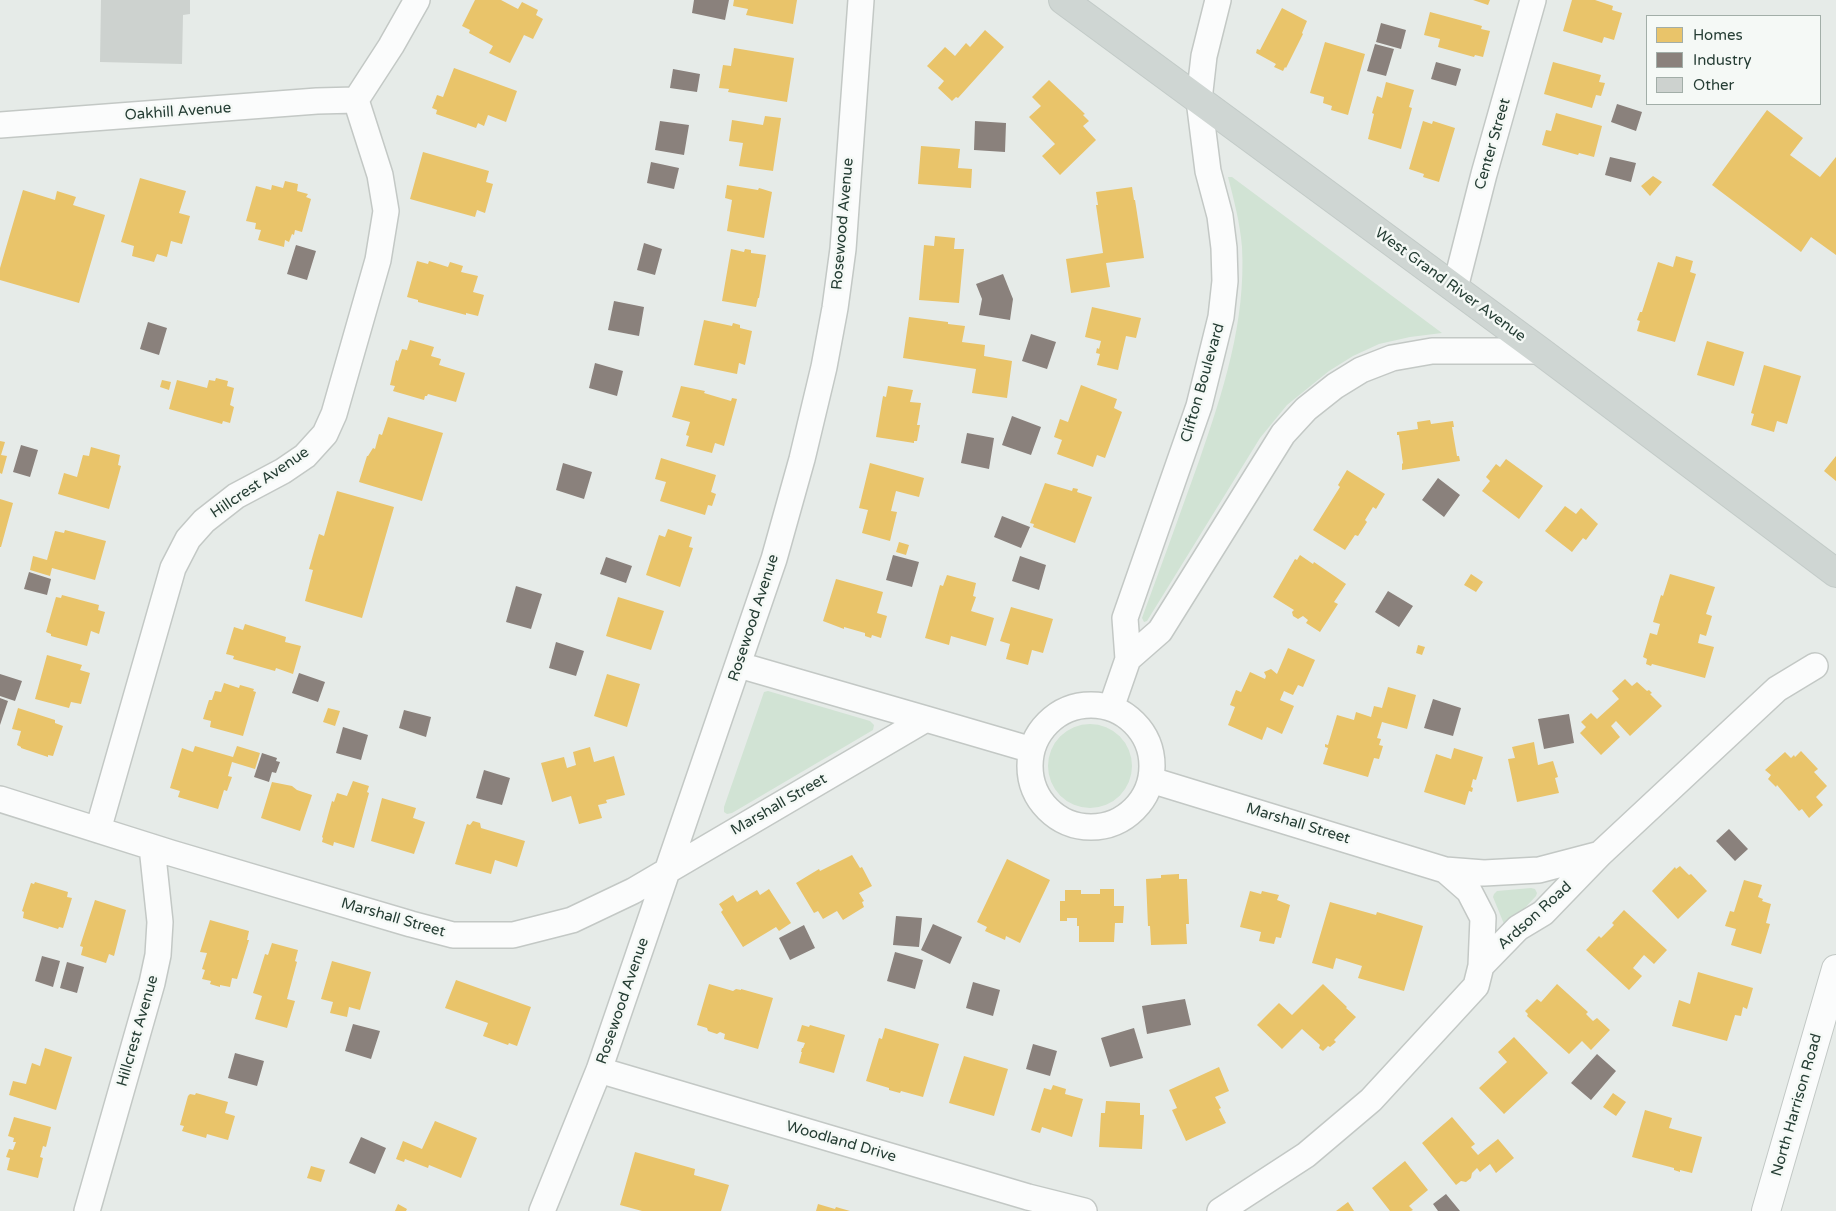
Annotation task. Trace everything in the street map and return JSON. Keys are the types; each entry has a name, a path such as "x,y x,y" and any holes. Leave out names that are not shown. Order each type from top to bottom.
{"main road":[{"name":"West Grand River Avenue","path":"1063,0 1540,351 1836,573"}],"street":[{"path":"356,100 391,46 416,0"},
{"name":"Rosewood Avenue","path":"542,1211 599,1070 774,560 802,459 824,367 843,249 860,0"},
{"name":"Clifton Boulevard","path":"1111,708 1128,659 1124,618 1199,406 1222,317 1226,281 1224,248 1220,216 1208,171 1199,100 1204,56 1218,0"},
{"name":"Center Street","path":"1455,288 1484,174 1533,0"},
{"name":"Oakhill Avenue","path":"0,125 317,101 356,100"},
{"name":"Hillcrest Avenue","path":"98,830 173,568 188,539 204,521 236,496 283,471 305,456 325,434 334,414 378,260 386,211 380,175 356,100"},
{"name":"Clifton Boulevard","path":"1128,659 1160,631 1283,434 1306,409 1335,386 1361,370 1392,358 1432,352 1540,351"},
{"path":"739,665 1032,750"},
{"name":"Ardson Road","path":"1220,1211 1306,1155 1371,1100 1476,986 1481,966 1518,928 1543,913 1600,854 1777,689 1815,666"},
{"path":"1092,705 1111,708 1125,714 1136,724 1145,736 1151,750 1153,764 1151,780 1145,796 1134,810 1120,820 1103,826 1085,827 1068,822 1053,814 1040,800 1033,784 1030,768 1032,750 1040,732 1054,717 1072,708 1092,705"},
{"name":"Marshall Street","path":"0,799 152,847 453,935 513,935 572,920 633,891 926,719"},
{"name":"Marshall Street","path":"1151,780 1445,870 1484,873 1539,870 1600,854"},
{"name":"Hillcrest Avenue","path":"87,1211 158,955 160,922 152,847"},
{"name":"Marshall Street","path":"1445,870 1469,892 1483,918 1481,966"},
{"name":"North Harrison Road","path":"1766,1211 1836,969"},
{"name":"Woodland Drive","path":"599,1070 1045,1206 1084,1211"}],"green space":[{"path":"1228,177 1232,177 1442,333 1410,337 1379,344 1353,356 1329,371 1287,405 1260,438 1147,621 1144,622 1142,618 1199,461 1231,356 1240,302 1242,247 1235,203"},
{"path":"768,691 870,721 874,725 873,730 732,813 727,814 724,812 724,807 764,692"},
{"path":"1090,724 1106,727 1120,736 1129,750 1132,766 1129,782 1120,796 1106,805 1090,808 1074,805 1060,796 1051,782 1048,766 1051,750 1060,736 1074,727"},
{"path":"1535,889 1536,896 1509,925 1504,924 1493,897 1494,894 1497,891"}],"building: Homes":[{"path":"475,0 501,0 518,9 522,2 538,10 536,15 543,19 533,39 524,35 510,63 489,53 493,46 469,33 470,30 462,26"},
{"path":"734,0 797,0 793,24 746,15 748,9 733,6"},
{"path":"1473,0 1490,0 1488,5"},
{"path":"1572,0 1595,0 1613,6 1612,10 1622,13 1614,40 1604,37 1602,43 1563,31"},
{"path":"1282,8 1307,21 1303,34 1283,71 1274,67 1276,64 1256,53 1257,49 1260,50"},
{"path":"1430,12 1482,26 1481,29 1490,31 1483,57 1475,55 1474,57 1438,47 1440,39 1424,35"},
{"path":"985,30 1004,47 958,98 956,97 952,101 938,88 944,81 927,66 945,47 955,56 966,43 970,47"},
{"path":"1325,42 1365,54 1348,115 1331,110 1332,106 1323,103 1324,97 1310,93"},
{"path":"734,48 794,58 787,102 728,92 729,89 719,88 723,65 731,66"},
{"path":"1553,62 1601,75 1599,82 1605,83 1601,96 1596,95 1592,108 1544,94"},
{"path":"454,68 517,91 506,122 488,115 484,126 478,123 476,128 436,114 437,110 432,108 437,95 443,97"},
{"path":"1049,80 1085,114 1083,115 1089,121 1083,126 1096,140 1060,175 1042,156 1055,144 1029,117 1041,106 1032,97"},
{"path":"1386,82 1414,90 1409,107 1412,108 1401,149 1368,139 1377,96 1382,98"},
{"path":"1767,110 1803,138 1790,155 1820,177 1836,157 1836,255 1811,237 1801,252 1712,185"},
{"path":"1556,113 1602,126 1594,157 1579,153 1578,155 1542,145 1546,130 1551,131"},
{"path":"765,116 781,118 773,171 739,166 743,143 729,141 732,120 763,125"},
{"path":"1423,121 1432,124 1433,121 1455,128 1439,182 1423,177 1424,174 1409,169"},
{"path":"921,146 960,149 958,168 972,169 971,188 918,184"},
{"path":"423,152 489,171 486,182 493,184 485,213 477,210 475,217 410,199"},
{"path":"1653,176 1662,182 1650,196 1641,186"},
{"path":"140,178 186,191 179,213 190,216 182,244 171,241 167,257 157,254 154,262 132,256 134,246 121,242"},
{"path":"285,181 298,184 297,191 308,194 306,197 311,199 302,232 295,230 289,242 285,240 284,247 258,240 261,230 255,229 256,223 246,221 256,186 271,190 272,185 283,188"},
{"path":"727,185 758,190 759,188 772,192 764,238 727,231 732,200 725,198"},
{"path":"1132,187 1144,258 1106,263 1110,287 1071,293 1066,259 1103,253 1096,192"},
{"path":"23,190 55,200 57,191 76,197 73,205 105,215 79,303 0,280 0,268"},
{"path":"935,236 955,238 954,249 964,249 959,303 919,300 924,245 934,246"},
{"path":"731,249 744,252 745,249 751,250 751,253 766,255 756,307 722,301"},
{"path":"1676,256 1693,261 1690,272 1696,274 1675,342 1637,331 1640,321 1637,320 1640,312 1642,312 1658,262 1673,267"},
{"path":"417,261 428,264 429,261 448,267 450,262 463,266 461,272 478,276 473,292 484,295 478,316 466,313 466,315 418,302 418,300 407,297"},
{"path":"1092,307 1141,318 1136,338 1126,336 1118,370 1097,365 1100,354 1096,353 1101,341 1085,337"},
{"path":"909,317 965,326 962,342 985,345 984,356 1012,361 1007,398 972,393 976,369 903,358"},
{"path":"704,320 732,326 733,323 740,325 740,328 752,331 745,365 739,363 737,374 694,365"},
{"path":"410,340 434,347 431,356 441,359 439,365 465,373 456,402 428,394 424,400 393,391 395,386 390,385 396,360 398,361 402,349 407,350"},
{"path":"1707,341 1744,352 1734,386 1697,375"},
{"path":"1764,365 1801,376 1787,424 1777,421 1774,432 1751,425 1754,414 1751,413"},
{"path":"216,378 228,381 227,386 234,388 230,405 234,407 230,423 223,421 222,424 169,409 177,380 207,388 209,380 215,381"},
{"path":"162,380 171,382 169,390 160,387"},
{"path":"1081,385 1117,399 1114,408 1122,412 1105,458 1097,455 1093,467 1057,454 1062,440 1054,437 1060,419 1068,422"},
{"path":"681,386 705,391 704,393 731,401 732,398 737,399 724,446 715,443 712,453 686,446 689,436 686,435 690,422 672,417"},
{"path":"888,386 913,390 910,402 921,403 917,425 920,425 917,441 914,441 914,443 876,437 883,396 886,397"},
{"path":"388,417 443,433 422,501 359,482 367,456 373,448 375,449 379,434 382,435"},
{"path":"1430,420 1431,424 1453,421 1454,427 1452,427 1457,456 1459,456 1460,461 1402,470 1403,463 1397,432 1418,429 1417,422"},
{"path":"0,441 5,442 1,455 7,456 2,474 0,473"},
{"path":"91,447 120,455 118,465 121,466 109,509 58,494 64,473 77,477 83,455 89,456"},
{"path":"1836,456 1836,481 1824,471"},
{"path":"661,458 716,475 711,492 716,494 712,506 708,505 705,515 660,501 666,482 655,479"},
{"path":"1506,459 1543,486 1519,519 1482,491 1490,481 1486,477 1496,464 1500,467"},
{"path":"870,463 924,478 919,497 896,491 891,511 897,512 890,541 862,533 868,510 859,508"},
{"path":"1347,470 1385,494 1376,509 1373,507 1365,520 1367,522 1358,536 1355,535 1345,550 1313,530 1340,487 1338,485"},
{"path":"1045,483 1072,491 1073,488 1078,489 1077,492 1092,497 1075,543 1033,527 1034,524 1030,523"},
{"path":"337,491 394,507 362,618 305,601 313,570 309,569 319,534 324,536"},
{"path":"0,499 13,503 1,547 0,547"},
{"path":"1565,506 1576,514 1581,508 1598,524 1586,540 1583,538 1572,552 1545,531"},
{"path":"668,529 692,537 689,547 693,548 680,587 646,575 659,535 665,537"},
{"path":"65,530 106,541 95,580 52,568 50,576 30,570 33,556 47,560 55,531 64,533"},
{"path":"899,542 909,545 906,555 896,552"},
{"path":"1300,555 1313,564 1314,562 1346,584 1334,602 1338,604 1320,632 1306,623 1308,620 1303,616 1298,619 1293,616 1292,612 1294,610 1273,597 1295,559 1297,560"},
{"path":"1471,574 1483,582 1476,592 1464,585"},
{"path":"1670,574 1715,587 1706,614 1712,616 1706,636 1700,634 1698,643 1714,647 1705,678 1652,664 1651,666 1646,664 1647,659 1643,657 1650,633 1657,635 1660,624 1653,622"},
{"path":"947,575 976,583 973,596 976,597 971,611 994,618 986,646 951,636 949,645 925,638 940,585 943,586"},
{"path":"836,579 883,592 877,613 887,616 881,638 872,635 871,638 865,636 865,633 844,627 844,629 823,621"},
{"path":"62,595 99,605 98,610 105,612 99,634 91,631 87,646 51,636 51,634 46,632 56,597 61,598"},
{"path":"618,597 664,611 651,650 606,636"},
{"path":"1011,607 1053,619 1043,653 1032,650 1028,665 1006,659 1010,644 1000,641"},
{"path":"245,624 286,637 285,642 301,646 293,674 276,668 275,671 233,659 234,656 226,654 234,627 243,630"},
{"path":"1418,645 1425,647 1422,655 1416,653"},
{"path":"1288,648 1315,660 1303,687 1298,685 1293,695 1284,691 1280,700 1294,706 1282,734 1267,727 1262,740 1228,725 1235,707 1230,705 1236,690 1241,692 1250,672 1265,679 1264,672 1271,669 1277,674"},
{"path":"47,655 82,665 80,670 90,673 81,704 71,702 69,708 35,699"},
{"path":"607,674 640,684 627,727 594,716"},
{"path":"1625,679 1632,686 1637,682 1647,691 1649,690 1652,693 1650,694 1662,706 1630,736 1616,721 1611,726 1620,737 1601,755 1580,733 1586,727 1581,722 1591,713 1597,719 1619,699 1612,691"},
{"path":"224,683 239,688 240,685 254,689 253,691 256,692 243,736 210,727 211,721 203,719 209,700 212,700 215,691 221,692"},
{"path":"1388,687 1416,695 1407,729 1382,722 1377,738 1381,739 1379,745 1383,746 1379,759 1374,758 1368,777 1323,764 1328,748 1325,747 1325,744 1328,745 1337,715 1354,720 1356,712 1371,717 1374,706 1382,708"},
{"path":"18,708 55,720 55,723 63,726 53,756 48,755 48,757 17,745 21,731 12,729"},
{"path":"328,708 340,711 335,726 323,722"},
{"path":"1534,742 1538,765 1553,761 1558,777 1555,778 1559,793 1517,802 1508,759 1515,758 1512,747"},
{"path":"195,746 233,757 237,746 260,753 255,769 232,762 228,776 232,777 227,791 224,790 218,809 178,797 180,791 170,788 182,748 193,752"},
{"path":"590,747 594,762 614,756 625,795 606,800 607,803 598,805 602,818 579,824 571,796 552,802 541,763 564,757 567,768 576,765 573,752"},
{"path":"1454,748 1483,757 1476,780 1473,779 1472,792 1469,791 1465,805 1424,792 1436,754 1451,759"},
{"path":"1801,751 1818,769 1814,772 1827,786 1816,797 1823,805 1809,818 1802,809 1799,811 1777,785 1776,787 1768,779 1771,775 1765,770 1785,752 1791,758"},
{"path":"353,781 369,786 367,792 369,793 354,848 334,842 333,846 322,842 332,801 334,802 337,793 347,796"},
{"path":"272,782 292,786 297,790 312,795 300,831 261,818"},
{"path":"382,798 416,808 413,818 425,822 414,854 371,841"},
{"path":"473,821 480,823 481,828 525,841 517,867 495,860 491,874 455,864 467,824 470,825"},
{"path":"852,855 860,868 862,867 872,886 859,893 864,901 862,902 864,907 843,920 837,911 823,919 818,911 814,913 796,883 819,869 820,871"},
{"path":"1007,859 1050,880 1020,943 1006,936 1005,940 985,931 987,927 977,922"},
{"path":"1680,866 1689,875 1691,874 1707,891 1678,919 1652,891 1675,867 1676,869"},
{"path":"1179,874 1179,879 1187,879 1189,924 1186,924 1187,944 1151,945 1150,926 1148,926 1146,879 1161,878 1161,875"},
{"path":"1744,880 1762,885 1758,897 1763,899 1762,901 1771,904 1766,923 1770,924 1761,954 1731,945 1736,929 1725,926 1730,911 1734,912"},
{"path":"35,882 68,892 67,897 72,898 63,928 59,927 58,929 23,918 24,912 22,911 31,883 34,884"},
{"path":"769,889 791,923 779,931 776,927 743,947 721,912 723,910 719,904 733,895 737,902 757,890 760,895"},
{"path":"1100,889 1114,889 1114,906 1124,906 1123,923 1115,923 1114,942 1079,942 1077,918 1067,918 1067,921 1060,921 1060,901 1065,901 1065,890 1081,890 1081,894 1100,894"},
{"path":"1250,891 1261,894 1262,891 1279,895 1277,900 1290,905 1281,938 1276,937 1274,944 1259,941 1261,932 1240,927"},
{"path":"95,900 126,910 114,956 109,954 106,963 81,955 83,947 80,946"},
{"path":"1330,902 1376,915 1377,912 1423,926 1404,991 1358,978 1362,966 1336,958 1333,969 1312,963"},
{"path":"1624,910 1667,950 1654,964 1644,955 1633,968 1642,976 1629,990 1586,950 1599,936 1601,938 1614,925 1612,923"},
{"path":"210,920 249,931 247,940 249,940 237,979 232,978 230,987 220,985 220,987 210,984 211,981 202,979 205,970 202,969 207,953 200,952"},
{"path":"272,943 298,950 295,961 297,962 287,999 295,1001 287,1028 255,1019 262,996 253,993 265,954 268,955"},
{"path":"332,961 371,972 360,1010 349,1007 347,1017 330,1013 333,1002 321,999"},
{"path":"1698,972 1753,988 1747,1009 1743,1007 1741,1016 1735,1015 1727,1041 1672,1026 1679,1000 1690,1004"},
{"path":"456,980 531,1007 517,1046 509,1043 508,1045 483,1036 488,1023 445,1008"},
{"path":"709,984 733,991 741,989 773,998 758,1049 724,1039 725,1034 720,1032 717,1034 697,1025"},
{"path":"1323,984 1356,1017 1334,1040 1336,1042 1330,1047 1328,1046 1323,1051 1319,1048 1320,1045 1302,1029 1282,1049 1257,1025 1279,1003 1292,1015"},
{"path":"1557,984 1588,1012 1586,1014 1593,1021 1597,1018 1610,1030 1591,1050 1582,1041 1569,1054 1527,1016 1528,1014 1525,1011 1537,999 1541,1002"},
{"path":"802,1025 809,1027 810,1025 845,1035 834,1073 799,1063 805,1043 797,1041"},
{"path":"885,1028 939,1044 923,1097 889,1090 889,1088 866,1081 879,1038 882,1039"},
{"path":"1514,1037 1548,1073 1504,1114 1479,1088 1507,1062 1498,1052"},
{"path":"45,1048 72,1057 56,1110 9,1095 13,1081 26,1084 32,1063 40,1066"},
{"path":"964,1056 1008,1069 994,1116 949,1103"},
{"path":"1219,1067 1229,1091 1215,1097 1226,1123 1186,1141 1172,1110 1177,1108 1169,1090"},
{"path":"1053,1085 1066,1089 1065,1094 1083,1099 1072,1137 1042,1127 1040,1133 1031,1130 1044,1088 1051,1090"},
{"path":"196,1093 228,1102 225,1113 235,1116 228,1140 207,1134 206,1138 182,1131 184,1126 180,1125 188,1096 190,1094 195,1095"},
{"path":"1613,1093 1626,1102 1616,1116 1603,1107"},
{"path":"1106,1101 1140,1103 1140,1115 1144,1115 1142,1149 1099,1147 1101,1113 1105,1113"},
{"path":"1645,1110 1672,1118 1669,1128 1702,1137 1692,1173 1680,1170 1680,1172 1674,1170 1674,1168 1632,1157"},
{"path":"14,1117 51,1127 46,1147 43,1146 40,1157 43,1158 38,1178 7,1170 10,1158 6,1157 9,1149 13,1150 16,1142 13,1142 14,1138 8,1136"},
{"path":"1452,1117 1475,1144 1471,1147 1478,1155 1498,1139 1514,1158 1496,1173 1490,1164 1480,1172 1477,1168 1472,1173 1471,1178 1466,1182 1461,1181 1456,1185 1422,1143"},
{"path":"435,1121 477,1138 461,1178 429,1165 428,1168 405,1159 404,1162 396,1159 403,1141 422,1149"},
{"path":"635,1152 695,1169 694,1175 729,1185 721,1211 642,1211 620,1205"},
{"path":"1405,1161 1428,1190 1409,1206 1413,1210 1390,1211 1372,1188"},
{"path":"311,1166 325,1170 321,1182 307,1178"},
{"path":"1348,1202 1354,1211 1336,1211"},
{"path":"398,1204 407,1209 406,1211 395,1211"},
{"path":"818,1204 835,1209 836,1207 850,1211 816,1211"}],"building: Industry":[{"path":"694,0 729,0 725,20 692,13"},
{"path":"1381,23 1406,30 1401,49 1376,42"},
{"path":"1375,44 1394,49 1386,76 1367,71"},
{"path":"1436,62 1461,69 1456,86 1431,79"},
{"path":"673,69 700,74 697,92 670,88"},
{"path":"1617,104 1642,112 1636,131 1611,122"},
{"path":"660,121 689,125 684,155 655,150"},
{"path":"975,121 1006,123 1005,152 974,150"},
{"path":"1610,157 1636,163 1631,182 1605,175"},
{"path":"651,162 679,168 674,189 647,183"},
{"path":"644,243 662,249 655,275 637,270"},
{"path":"296,245 316,251 307,280 287,274"},
{"path":"1003,274 1013,299 1010,320 979,315 982,299 976,284"},
{"path":"614,301 644,307 639,336 608,330"},
{"path":"148,322 167,328 159,355 140,349"},
{"path":"1031,334 1056,342 1047,369 1022,361"},
{"path":"595,363 623,371 617,396 589,388"},
{"path":"1012,416 1041,427 1031,455 1002,445"},
{"path":"967,433 994,438 989,469 961,463"},
{"path":"21,445 38,450 30,477 13,472"},
{"path":"563,463 592,472 584,499 556,490"},
{"path":"1438,478 1460,495 1444,517 1422,500"},
{"path":"1002,516 1030,527 1021,548 994,537"},
{"path":"893,555 919,562 912,587 886,580"},
{"path":"1020,556 1046,565 1039,590 1012,581"},
{"path":"606,557 632,566 626,583 600,574"},
{"path":"29,572 51,579 47,595 24,589"},
{"path":"516,586 542,594 531,629 506,622"},
{"path":"1388,591 1413,606 1399,627 1375,612"},
{"path":"556,642 584,651 576,676 549,668"},
{"path":"299,673 325,682 318,702 292,693"},
{"path":"0,674 22,681 15,701 0,696"},
{"path":"0,698 8,701 0,725"},
{"path":"1433,699 1461,708 1453,736 1424,728"},
{"path":"404,710 431,717 426,737 399,728"},
{"path":"1569,714 1574,743 1544,749 1538,719"},
{"path":"343,727 368,735 361,760 336,753"},
{"path":"262,753 277,758 276,761 280,762 276,773 272,772 269,782 254,777"},
{"path":"484,770 510,778 502,805 476,798"},
{"path":"1729,829 1748,849 1735,861 1716,841"},
{"path":"896,916 922,918 919,947 893,945"},
{"path":"933,924 962,937 950,964 921,950"},
{"path":"804,925 815,948 790,960 779,938"},
{"path":"895,952 923,960 915,989 887,981"},
{"path":"42,956 60,961 53,987 35,981"},
{"path":"67,962 84,967 77,993 60,988"},
{"path":"973,982 1000,990 993,1016 966,1008"},
{"path":"1185,999 1191,1025 1147,1034 1142,1006"},
{"path":"353,1024 380,1031 371,1059 345,1051"},
{"path":"1134,1028 1143,1058 1110,1067 1101,1038"},
{"path":"1033,1044 1057,1051 1050,1076 1026,1069"},
{"path":"235,1053 264,1061 257,1086 228,1078"},
{"path":"1597,1054 1616,1071 1591,1100 1571,1083"},
{"path":"361,1137 386,1148 375,1174 349,1163"},
{"path":"1446,1194 1460,1211 1438,1211 1433,1204"}],"building: Other":[{"path":"101,0 190,0 190,14 183,15 182,64 100,62"}]}
